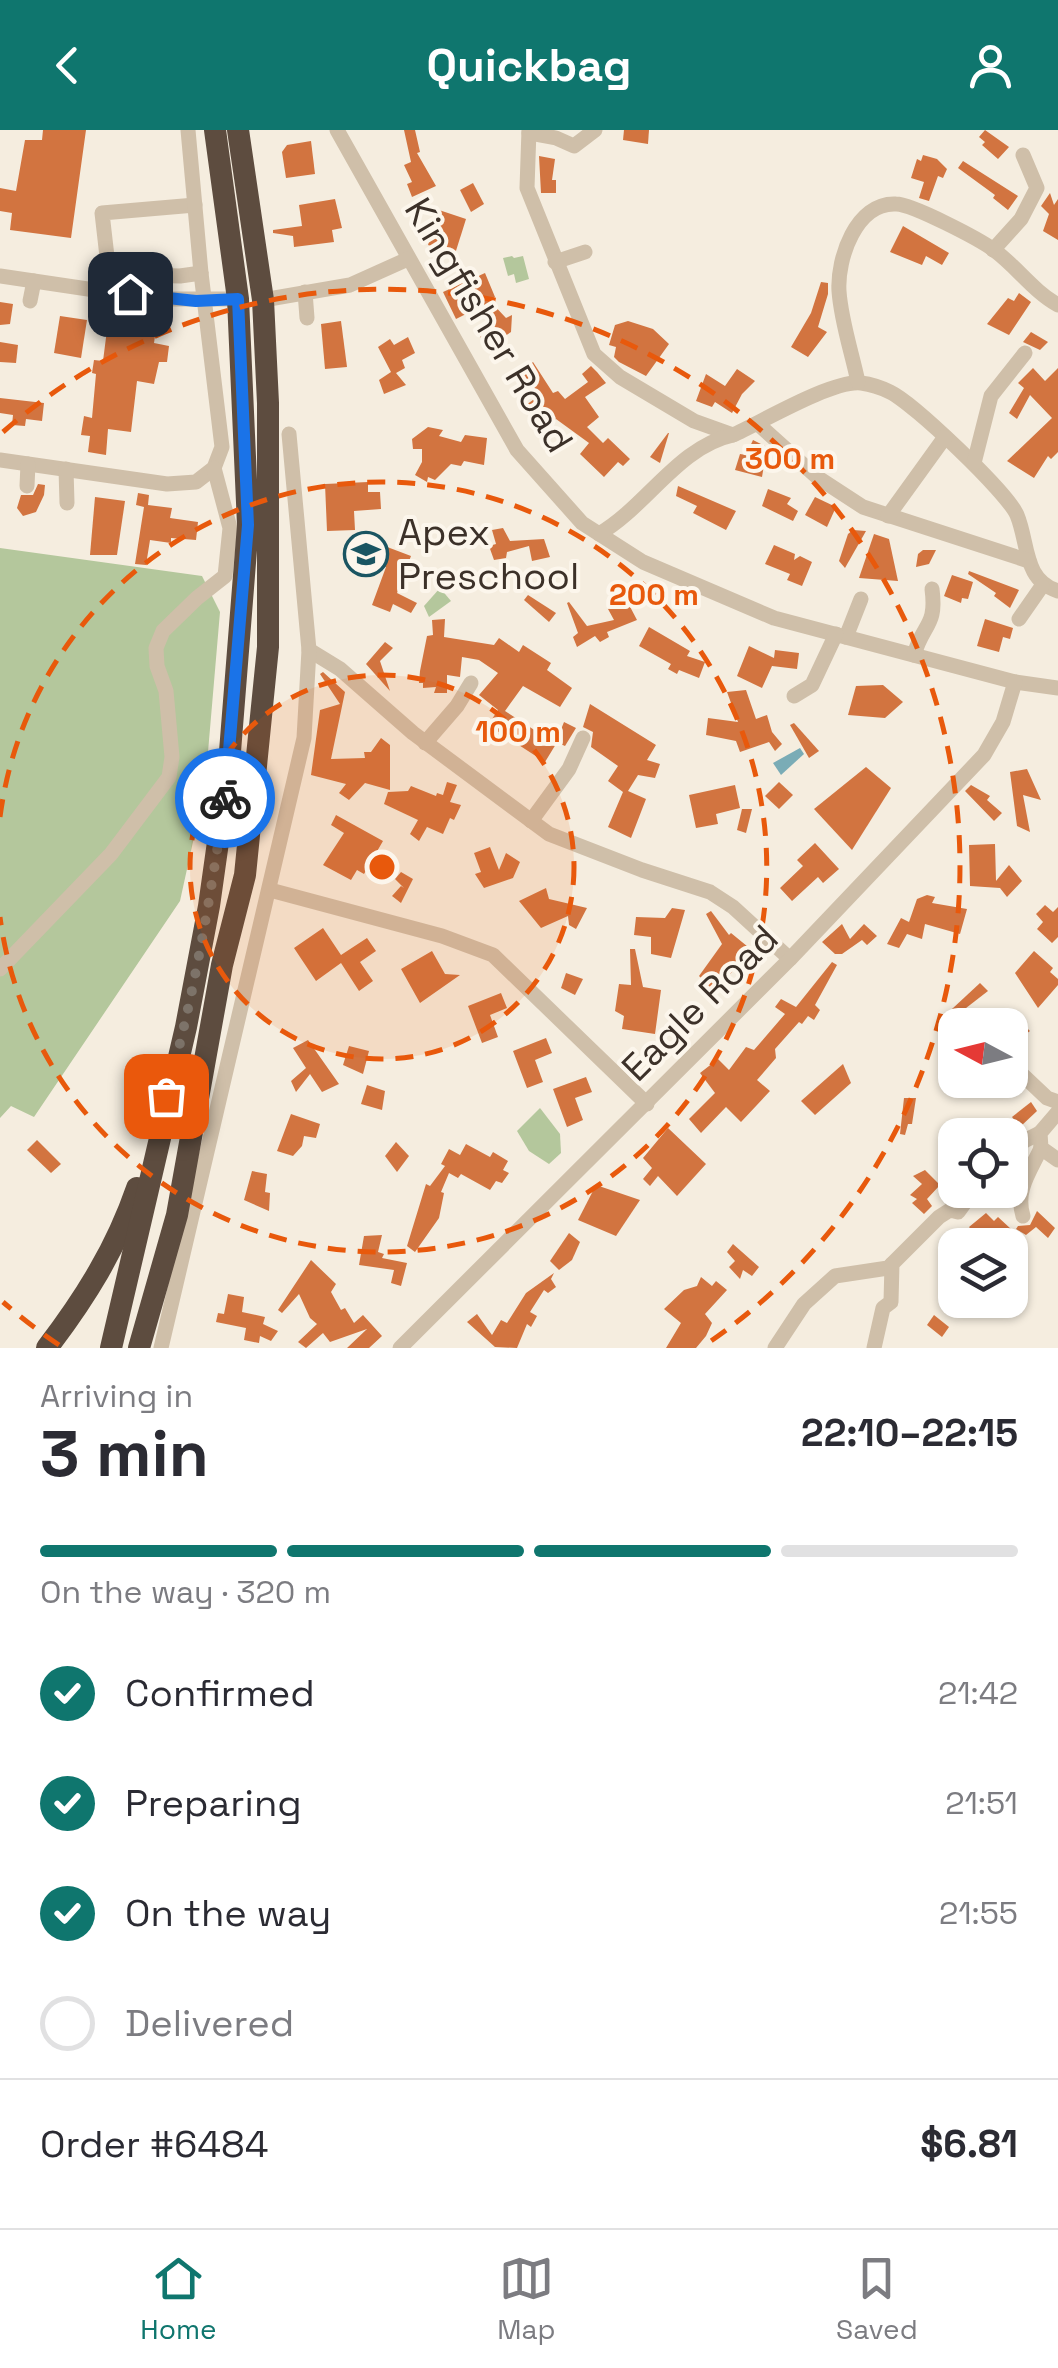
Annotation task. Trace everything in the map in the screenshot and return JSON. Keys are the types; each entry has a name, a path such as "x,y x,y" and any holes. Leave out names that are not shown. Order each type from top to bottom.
{"highway":[{"path":"112,1348 186,1027 210,906 230,764 248,525 238,299 215,130"},
{"path":"139,1348 177,1215 222,964 246,875 268,647 268,403 263,300 238,130"},
{"path":"47,1348 102,1271 125,1223 186,1027"}],"street":[{"path":"0,460 167,484 196,482 214,468 222,447 188,130"},
{"name":"Kingfisher Road","path":"337,130 517,450 582,523 643,562 774,618 1015,682 1058,688"},
{"path":"595,130 574,146 554,146 529,132 527,188 594,354 620,377 694,421 733,435"},
{"path":"993,250 1021,218 1037,188 1023,155"},
{"path":"195,204 102,213 109,274 201,273"},
{"path":"858,382 838,290 846,243 870,210 896,204 926,214 993,250 1041,296 1058,305"},
{"path":"555,262 585,252"},
{"path":"263,300 350,285 408,259"},
{"path":"0,276 155,299 238,299"},
{"path":"30,301 34,281"},
{"path":"305,292 307,318"},
{"path":"130,294 130,321"},
{"path":"974,463 991,396 1025,353"},
{"path":"599,534 640,504 673,466 717,438 733,435 823,392 858,382 892,392 974,463 1016,512 1030,561 1050,588 1019,620"},
{"path":"758,424 839,495 888,516 1030,561"},
{"path":"160,1348 304,738 309,650 289,434"},
{"path":"888,516 944,437"},
{"path":"28,464 28,486"},
{"path":"0,968 111,854 169,777 172,756 166,691 157,666 156,648 164,631 225,576 230,528 214,468"},
{"path":"66,469 67,503"},
{"path":"914,655 935,613 932,588"},
{"path":"794,696 812,686 861,599"},
{"path":"309,650 346,673 426,743 531,821 564,840 710,892 733,907 790,959"},
{"path":"426,743 471,682"},
{"name":"Eagle Road","path":"400,1348 790,959 984,755 1003,722 1015,682"},
{"path":"531,821 568,769 584,738"},
{"path":"270,890 442,936 493,955 647,1104"},
{"path":"1028,1080 1047,1098 1058,1102"},
{"path":"1022,1216 1023,1181 1058,1112"},
{"path":"1028,1141 1040,1141 1058,1160"},
{"path":"775,1348 804,1304 835,1276 888,1268 939,1217 961,1208"},
{"path":"874,1348 883,1308 891,1302 892,1264"}],"green space":[{"path":"523,256 529,279 516,283 514,274 508,276 503,258"},
{"path":"0,548 202,576 220,612 205,787 180,901 34,1117 11,1106 0,1118"},
{"path":"440,588 451,601 429,617 424,606"},
{"path":"540,1108 560,1134 561,1153 549,1164 529,1151 517,1131"}],"water":[{"path":"800,748 804,754 781,775 773,763"}],"building":[{"path":"43,130 86,130 71,238 10,230 12,213 0,211 0,188 16,191 25,140 42,140"},
{"path":"404,130 415,130 420,152 417,153 436,186 412,197 407,184 412,182 404,165 411,162"},
{"path":"624,130 649,130 648,144 623,140"},
{"path":"985,130 1009,147 998,159 982,145 985,142 979,137"},
{"path":"311,141 315,174 286,178 282,152 287,145"},
{"path":"923,155 937,159 947,169 943,178 938,176 929,201 919,198 924,182 911,178 917,159 921,161"},
{"path":"539,156 555,159 552,180 556,180 556,193 541,193"},
{"path":"963,161 1018,196 1008,210 993,198 995,195 958,168"},
{"path":"473,183 484,204 471,212 460,190"},
{"path":"1050,193 1054,205 1058,199 1058,240 1043,231 1049,214 1041,206"},
{"path":"335,199 342,228 332,230 334,242 294,247 293,236 273,233 302,226 299,205"},
{"path":"439,210 466,219 455,254 428,245"},
{"path":"903,226 949,253 942,265 926,256 922,265 890,252"},
{"path":"485,273 495,297 490,301 506,318 512,315 511,332 488,347 475,330 491,321 479,295 461,303 466,314 456,319 443,292"},
{"path":"821,282 828,283 828,294 818,327 827,332 808,357 791,347 811,313"},
{"path":"1019,293 1031,302 1009,335 987,324 1008,298 1014,301"},
{"path":"0,302 13,304 10,324 0,325"},
{"path":"60,316 87,320 81,358 54,353"},
{"path":"341,321 347,367 325,369 321,324"},
{"path":"628,321 653,329 669,344 646,376 619,362 614,357 616,347 609,345 615,325"},
{"path":"108,322 129,332 139,327 156,329 154,343 169,346 167,362 159,362 154,384 137,381 131,432 108,429 106,455 88,452 90,436 81,435 84,416 92,418 94,360 103,361"},
{"path":"1031,332 1048,342 1040,350 1023,342"},
{"path":"408,337 415,353 402,360 405,368 396,373 406,385 384,394 379,380 391,372 378,347 390,339 394,345"},
{"path":"0,342 18,345 16,363 0,362"},
{"path":"533,362 553,393 558,391 565,399 588,382 582,374 591,366 597,372 606,383 585,397 599,417 587,427 603,443 608,438 630,459 623,466 618,462 604,477 580,454 589,443 556,419 546,427 526,405 537,397 519,374"},
{"path":"1033,368 1045,381 1058,368 1058,452 1051,459 1048,456 1034,478 1007,461 1052,418 1030,395 1017,419 1009,413 1024,388 1018,383"},
{"path":"737,369 755,381 732,413 715,402 712,407 696,401 706,374 725,386"},
{"path":"0,398 44,403 42,421 26,419 25,426 12,425 13,415 0,413"},
{"path":"428,427 443,430 439,436 461,442 465,435 487,438 484,465 464,461 461,466 451,464 435,480 428,477 427,482 415,475 422,462 422,449 413,449 412,439"},
{"path":"669,433 660,463 650,457"},
{"path":"753,440 767,447 762,477 735,470 740,454 746,455"},
{"path":"368,482 368,492 380,492 381,509 354,511 355,530 327,531 325,484"},
{"path":"38,484 45,485 44,495 36,512 23,516 17,508 21,495 33,495"},
{"path":"678,486 736,511 726,530 693,513 697,506 676,496"},
{"path":"768,489 791,498 787,504 798,511 793,521 762,506"},
{"path":"138,493 149,495 148,505 172,508 170,518 198,522 196,540 150,540 146,565 135,564 144,507 136,505"},
{"path":"95,497 125,501 117,555 90,555"},
{"path":"815,497 836,507 827,527 805,515"},
{"path":"503,528 510,541 544,539 550,557 532,561 529,546 494,560 489,546 496,544 492,530"},
{"path":"853,530 866,531 845,568 839,561"},
{"path":"874,534 889,539 898,581 859,578"},
{"path":"374,542 411,556 397,593 417,603 411,613 393,604 390,612 372,605 386,567 367,560"},
{"path":"774,545 795,554 794,560 800,556 812,562 802,586 787,580 790,574 765,564"},
{"path":"936,550 929,564 916,567 918,554"},
{"path":"969,571 1019,590 1010,608 968,574"},
{"path":"952,575 973,582 968,599 962,598 961,603 944,596"},
{"path":"528,595 556,613 549,622 524,600"},
{"path":"626,599 637,620 607,632 609,637 600,642 595,636 577,647 573,637 578,633 567,603 587,626 614,620 608,609"},
{"path":"445,619 444,637 494,645 499,638 519,652 523,645 551,663 547,670 572,688 560,707 523,686 505,711 556,744 545,762 488,725 498,710 479,695 498,673 479,660 462,657 460,677 447,675 447,693 434,693 436,687 423,688 423,683 419,683 427,636 433,635 432,620"},
{"path":"985,619 1013,628 1010,639 1003,637 999,652 977,646"},
{"path":"649,627 690,651 687,656 705,662 699,678 679,670 677,674 668,669 671,664 639,646"},
{"path":"385,642 393,648 380,661 390,691 366,664"},
{"path":"749,646 774,658 775,650 799,653 797,669 772,666 762,688 737,676"},
{"path":"323,672 345,692 331,759 365,758 364,752 371,752 381,738 390,745 390,790 365,783 349,800 339,793 346,784 311,775 320,710 340,704 320,674"},
{"path":"883,685 903,702 885,718 848,715 856,686"},
{"path":"746,690 756,719 767,715 772,732 782,744 775,751 769,742 740,752 736,741 706,735 708,718 738,722 727,692"},
{"path":"590,704 656,745 647,760 660,764 655,778 638,775 628,791 646,799 631,838 608,827 623,792 608,781 618,766 591,747 593,732 583,727"},
{"path":"564,722 576,728 565,746 556,742"},
{"path":"794,723 819,751 809,758 790,725"},
{"path":"866,767 891,788 852,850 814,809"},
{"path":"1027,769 1041,800 1023,795 1030,832 1017,826 1010,772"},
{"path":"447,782 457,785 450,802 461,805 443,834 427,827 419,841 410,834 418,820 384,804 388,792 408,791 411,786 443,795"},
{"path":"779,782 793,795 779,809 765,796"},
{"path":"735,785 740,808 716,814 718,824 696,828 689,795"},
{"path":"971,785 990,796 987,800 1002,813 994,821 965,791"},
{"path":"742,809 752,809 746,833 737,830"},
{"path":"336,815 383,841 364,874 357,870 351,880 323,865 344,833 331,825"},
{"path":"815,843 839,869 823,883 818,877 792,901 780,888 803,866 797,860"},
{"path":"995,844 996,881 1009,865 1022,881 1007,897 1000,888 970,886 969,845"},
{"path":"490,847 499,870 506,853 520,862 513,878 484,888 475,874 481,872 474,853"},
{"path":"401,872 413,879 401,903 392,896 401,886 404,888 395,879"},
{"path":"546,888 549,899 587,908 576,929 569,925 568,916 541,928 519,901"},
{"path":"935,897 932,903 967,909 960,934 925,924 922,939 907,934 899,948 887,944 901,918 909,922 917,899"},
{"path":"1045,905 1053,912 1058,907 1058,937 1052,943 1037,929 1043,922 1036,914"},
{"path":"672,908 685,910 671,958 651,954 651,937 634,935 636,917 665,918"},
{"path":"711,911 729,935 753,951 724,980 717,994 699,976 722,944 706,914"},
{"path":"842,924 850,939 864,924 877,936 867,945 862,940 842,954 835,954 822,942"},
{"path":"323,928 341,955 367,938 376,951 360,962 373,981 359,991 341,963 316,981 294,948"},
{"path":"630,949 635,949 643,987 661,990 655,1034 622,1029 624,1016 615,1011 619,984 631,985"},
{"path":"432,951 445,974 460,975 420,1003 401,969"},
{"path":"1034,951 1053,968 1050,972 1058,979 1058,985 1038,1008 1015,973"},
{"path":"832,962 837,965 815,1005 820,1010 814,1020 808,1016 802,1024 799,1022 775,1049 776,1058 757,1080 770,1091 741,1122 726,1107 701,1133 689,1119 715,1093 700,1073 718,1059 729,1070 746,1047 754,1050 785,1014 775,1007 781,999 796,1007"},
{"path":"566,973 583,979 575,995 561,988"},
{"path":"980,983 988,991 966,1008 953,1008"},
{"path":"501,993 507,1008 490,1015 498,1037 482,1043 468,1006"},
{"path":"546,1038 552,1053 535,1060 543,1082 527,1088 513,1051"},
{"path":"308,1040 339,1084 322,1092 310,1074 296,1092 291,1081 306,1068 293,1048"},
{"path":"349,1046 369,1051 363,1074 343,1065"},
{"path":"843,1064 851,1083 815,1115 801,1101"},
{"path":"586,1077 592,1092 575,1098 583,1120 567,1127 553,1089"},
{"path":"367,1085 385,1091 382,1110 361,1104"},
{"path":"904,1098 916,1098 912,1124 908,1124 905,1135 900,1134"},
{"path":"1031,1102 1037,1111 1028,1119 1012,1117"},
{"path":"291,1114 320,1124 316,1138 304,1136 302,1146 293,1156 277,1151"},
{"path":"668,1128 706,1164 677,1196 658,1176 650,1186 643,1179 652,1168 643,1158"},
{"path":"37,1140 61,1164 51,1173 27,1150"},
{"path":"396,1142 409,1156 397,1172 385,1156"},
{"path":"466,1144 490,1157 493,1152 508,1161 503,1170 509,1173 490,1190 461,1174 458,1178 449,1173 441,1192 444,1193 439,1218 415,1252 407,1246 426,1184 430,1186 445,1166 441,1164 449,1149 460,1155"},
{"path":"925,1170 938,1183 927,1199 932,1206 924,1214 912,1203 917,1199 910,1195 922,1184 913,1176"},
{"path":"252,1171 267,1174 269,1211 244,1200"},
{"path":"596,1185 640,1200 616,1236 578,1220"},
{"path":"1037,1211 1055,1228 1048,1238 1036,1227 1028,1233 1028,1228 1017,1228 1030,1225"},
{"path":"986,1213 1010,1228 970,1228"},
{"path":"569,1233 580,1242 572,1260 559,1270 550,1261"},
{"path":"382,1235 378,1252 384,1254 382,1258 407,1263 401,1286 391,1283 394,1270 359,1265 364,1236"},
{"path":"733,1244 759,1267 752,1276 743,1270 740,1279 729,1267 735,1261 727,1252"},
{"path":"311,1260 336,1284 331,1292 341,1310 345,1308 354,1323 363,1315 382,1336 369,1348 347,1348 367,1329 330,1342 323,1333 306,1348 298,1342 317,1324 299,1294 282,1313 278,1310"},
{"path":"554,1273 551,1279 556,1287 548,1293 544,1290 530,1312 537,1316 531,1327 527,1324 517,1348 495,1347 467,1322 477,1314 492,1335 501,1320 507,1323 526,1293"},
{"path":"701,1277 712,1286 716,1281 727,1290 705,1314 712,1323 706,1336 696,1348 666,1348 681,1323 664,1309 684,1290 697,1286"},
{"path":"228,1294 244,1297 242,1312 265,1317 263,1324 278,1331 271,1341 260,1336 259,1343 244,1340 246,1328 216,1322 218,1313 224,1314"},
{"path":"934,1315 949,1327 942,1337 927,1325"}],"way so far":[{"path":"166,1096 186,1027 210,906 225,798"}],"place":[{"name":"Apex Preschool","path":"366,554"}],"route":[{"path":"130,294 196,301 238,299 248,525 225,798"}]}
